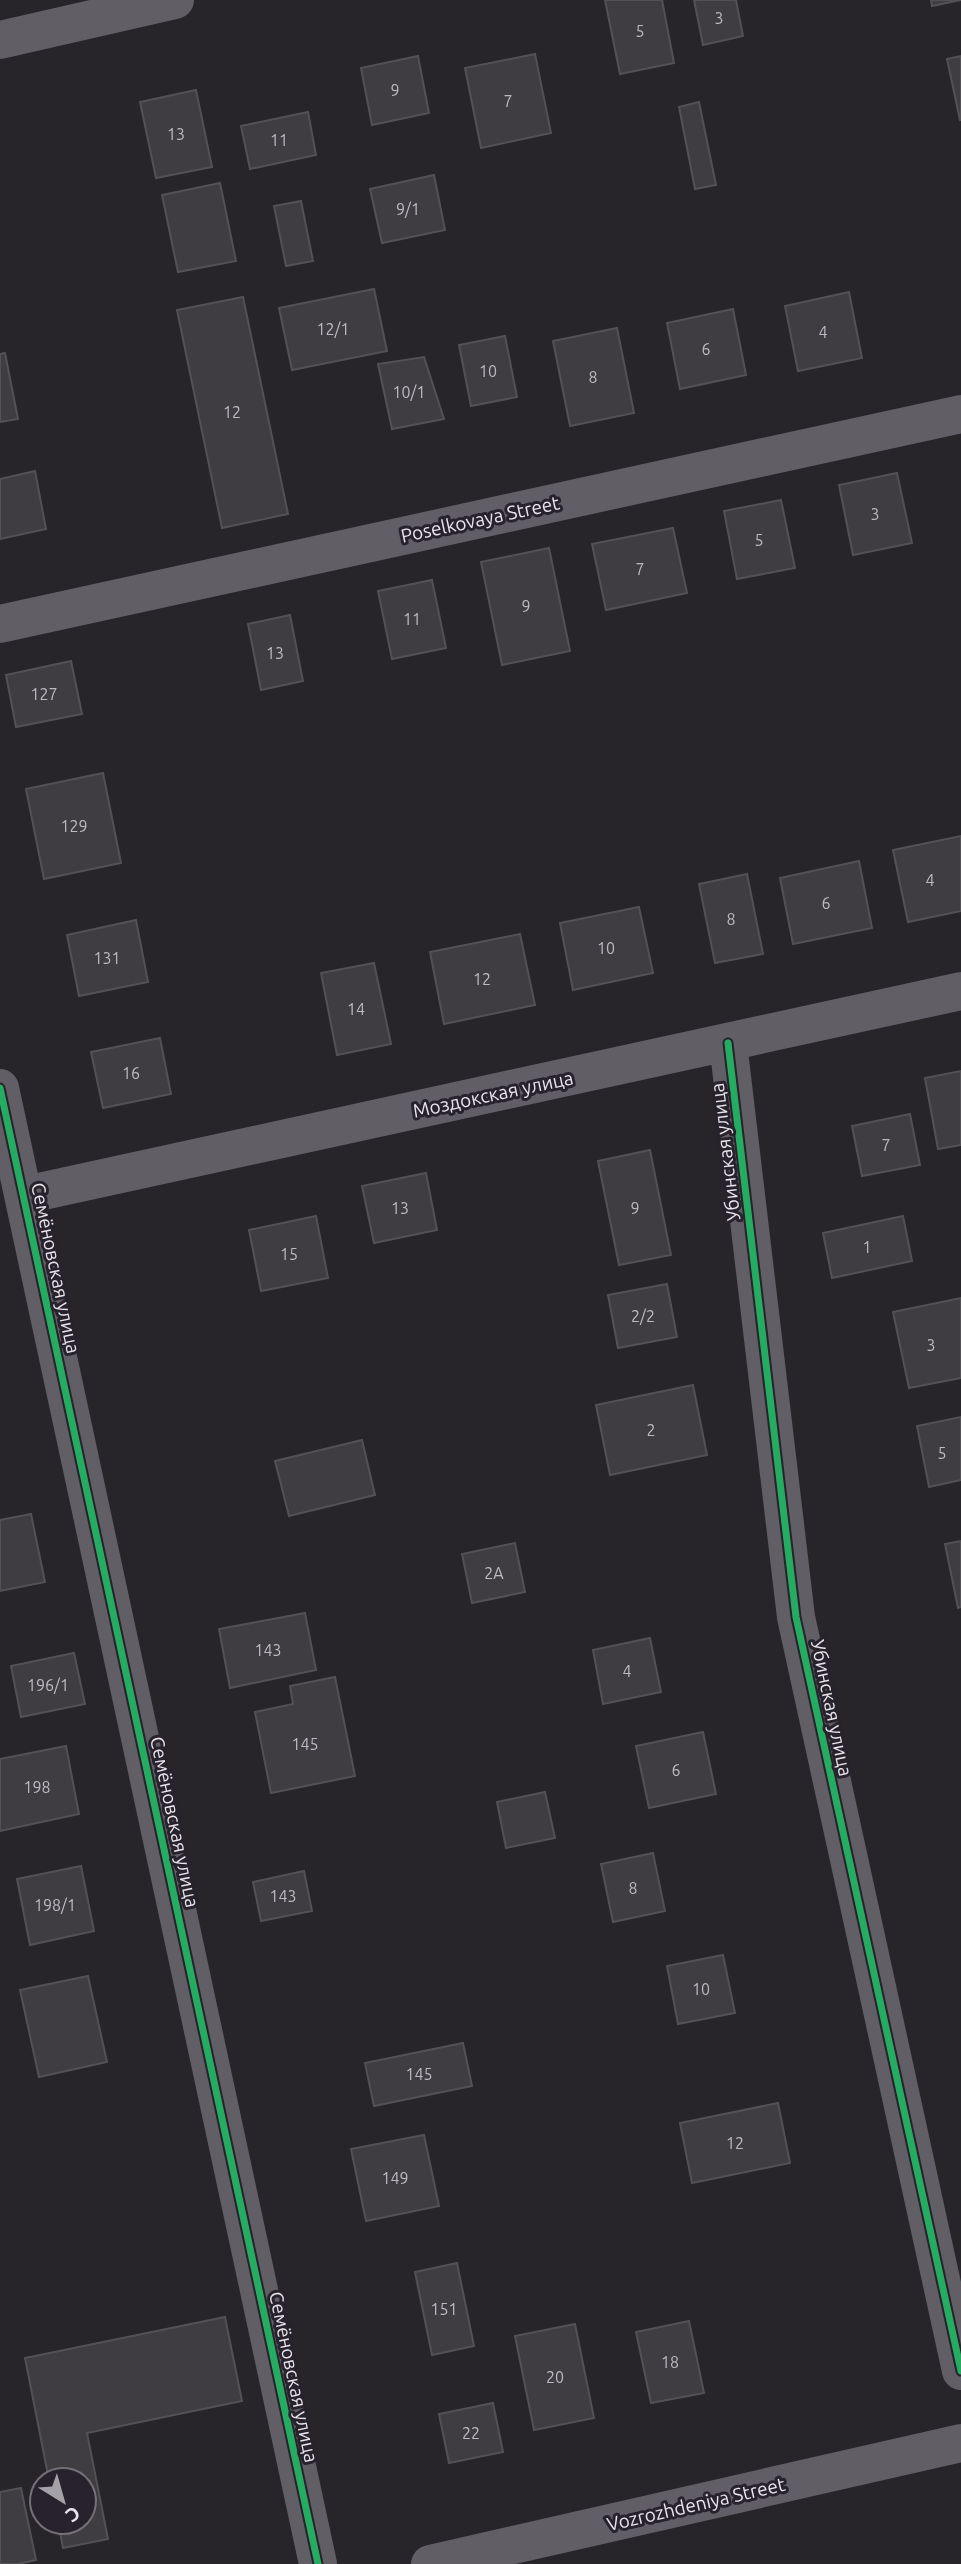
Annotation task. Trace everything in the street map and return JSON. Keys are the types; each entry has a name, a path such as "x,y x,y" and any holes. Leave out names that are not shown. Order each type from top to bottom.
{"street":[{"path":"0,40 175,0"},
{"name":"Poselkovaya Street","path":"0,624 961,414"},
{"name":"Моздокская улица","path":"25,1195 961,991"},
{"name":"Убинская улица","path":"728,1043 796,1617 961,2371"},
{"name":"Семёновская улица","path":"0,1088 318,2564"},
{"name":"Vozrozhdeniya Street","path":"430,2564 961,2443"}],"building":[{"path":"605,0 662,0 674,63 620,74"},
{"path":"694,0 736,0 743,36 703,45"},
{"path":"931,0 961,0 932,6"},
{"path":"535,54 551,133 481,148 465,68"},
{"path":"418,56 429,113 372,125 361,68"},
{"path":"961,56 961,120 960,120 947,59"},
{"path":"196,90 212,167 156,178 140,102"},
{"path":"699,102 716,185 695,189 679,107"},
{"path":"308,112 316,155 250,169 241,126"},
{"path":"434,175 445,230 382,243 370,189"},
{"path":"220,183 236,261 178,272 162,195"},
{"path":"301,201 313,261 286,266 274,206"},
{"path":"374,289 387,351 292,370 279,308"},
{"path":"849,292 862,358 798,371 785,306"},
{"path":"243,297 288,514 222,528 177,310"},
{"path":"733,309 746,375 680,389 667,323"},
{"path":"617,328 634,413 570,426 553,341"},
{"path":"505,336 517,397 471,406 459,345"},
{"path":"5,353 18,419 0,422 0,354"},
{"path":"424,357 444,419 392,429 378,364"},
{"path":"35,471 46,529 0,539 0,479"},
{"path":"897,473 912,543 853,555 839,485"},
{"path":"781,500 795,568 737,579 724,511"},
{"path":"673,528 687,593 606,610 592,544"},
{"path":"549,548 570,651 502,665 481,562"},
{"path":"432,580 446,648 392,659 378,591"},
{"path":"290,615 303,681 261,690 248,624"},
{"path":"71,661 82,714 16,727 6,675"},
{"path":"103,773 121,863 44,879 26,789"},
{"path":"961,836 961,911 908,922 893,850"},
{"path":"859,861 872,928 793,944 780,878"},
{"path":"747,874 763,954 715,963 699,884"},
{"path":"639,907 653,973 573,990 560,923"},
{"path":"136,920 148,982 79,996 67,935"},
{"path":"520,934 535,1005 444,1024 430,952"},
{"path":"374,963 391,1044 337,1055 321,973"},
{"path":"160,1038 171,1094 103,1108 91,1052"},
{"path":"961,1071 961,1145 938,1149 925,1078"},
{"path":"910,1114 920,1165 862,1176 852,1126"},
{"path":"650,1150 671,1255 619,1265 598,1161"},
{"path":"426,1173 437,1230 374,1243 362,1186"},
{"path":"316,1216 328,1278 261,1291 249,1230"},
{"path":"903,1216 912,1261 832,1278 823,1233"},
{"path":"667,1284 677,1337 618,1348 608,1295"},
{"path":"961,1298 961,1378 909,1388 893,1312"},
{"path":"693,1385 707,1455 610,1475 596,1405"},
{"path":"961,1417 961,1480 929,1487 917,1426"},
{"path":"362,1440 375,1495 289,1516 275,1461"},
{"path":"31,1514 45,1582 0,1591 0,1520"},
{"path":"961,1541 961,1607 958,1608 945,1544"},
{"path":"515,1543 525,1592 472,1603 462,1554"},
{"path":"305,1613 316,1670 230,1688 219,1629"},
{"path":"650,1638 661,1692 603,1704 593,1650"},
{"path":"74,1653 85,1704 21,1717 11,1666"},
{"path":"335,1677 355,1776 271,1793 255,1712 293,1704 290,1686"},
{"path":"703,1732 716,1794 649,1808 636,1746"},
{"path":"66,1746 79,1814 0,1831 0,1759"},
{"path":"545,1792 555,1838 506,1848 497,1802"},
{"path":"653,1853 665,1911 613,1922 601,1864"},
{"path":"81,1866 94,1931 30,1945 17,1879"},
{"path":"304,1871 312,1911 261,1921 253,1882"},
{"path":"723,1955 735,2013 678,2024 667,1966"},
{"path":"88,1976 107,2062 39,2077 20,1990"},
{"path":"463,2043 472,2086 374,2106 365,2063"},
{"path":"778,2103 790,2163 692,2183 680,2123"},
{"path":"424,2135 439,2206 366,2221 351,2149"},
{"path":"457,2263 474,2346 432,2355 415,2272"},
{"path":"225,2317 242,2401 87,2433 94,2466 46,2466 25,2358"},
{"path":"689,2321 704,2393 651,2403 636,2332"},
{"path":"575,2324 594,2418 534,2430 515,2336"},
{"path":"493,2403 503,2452 449,2463 439,2414"},
{"path":"21,2488 28,2536 31,2536 36,2560 0,2564 0,2492"},
{"path":"98,2489 108,2539 63,2548 61,2536 98,2536"}],"cycle path":[{"path":"728,1043 796,1617 961,2371"},
{"path":"0,1088 318,2564"}]}
